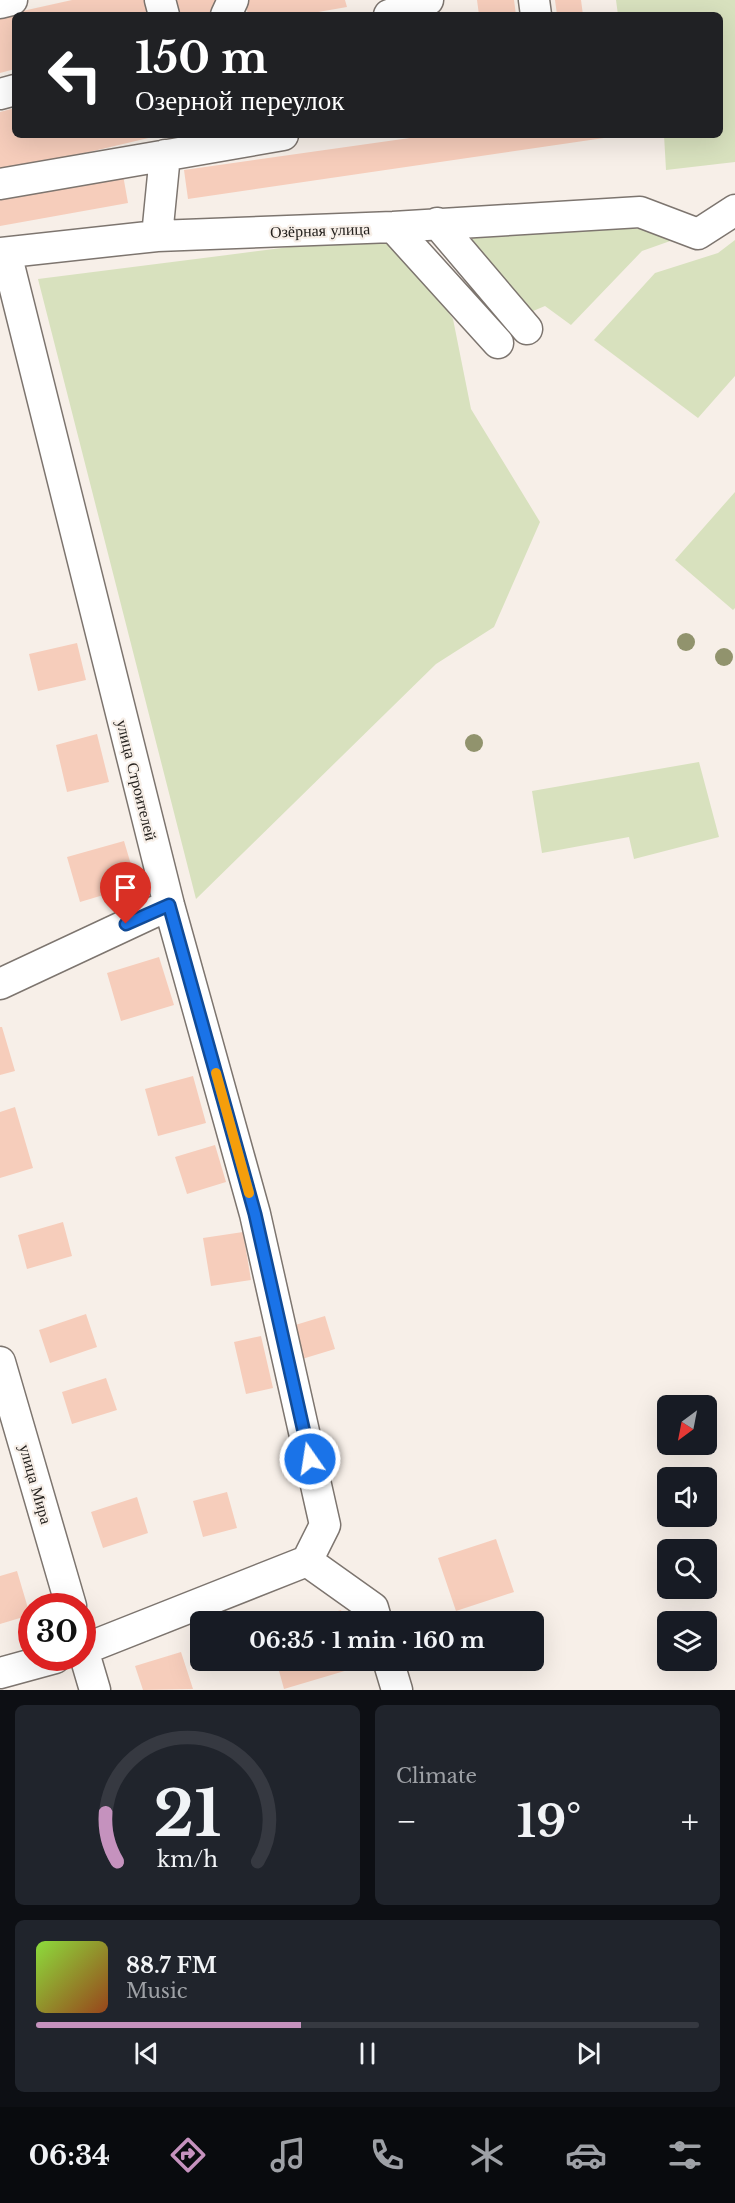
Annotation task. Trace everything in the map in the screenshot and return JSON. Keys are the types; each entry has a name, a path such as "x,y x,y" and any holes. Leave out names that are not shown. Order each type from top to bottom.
{"street":[{"path":"0,3 12,0"},
{"path":"397,12 429,0"},
{"path":"0,184 165,155 211,141 247,138"},
{"path":"157,236 165,155"},
{"name":"Озёрная улица","path":"3,253 157,236 393,227 640,212 698,234 735,210"},
{"path":"437,223 527,329"},
{"path":"393,227 498,343"},
{"name":"улица Строителей","path":"3,253 169,905 255,1214 325,1525 307,1561"},
{"path":"0,984 169,905"},
{"name":"улица Мира","path":"0,1362 67,1593"},
{"path":"96,1643 307,1561 373,1608 374,1611"},
{"path":"0,1673 18,1668"},
{"path":"90,1671 95,1690"},
{"path":"391,1671 397,1690"}],"green space":[{"path":"616,0 735,0 735,162 666,170 664,138 723,138 723,12 618,12"},
{"path":"608,226 690,234 642,251 571,325 545,306 526,314 470,236"},
{"path":"393,234 453,319 471,409 540,522 494,627 436,664 196,899 38,279"},
{"path":"735,240 735,376 698,418 594,340 655,273 718,253"},
{"path":"735,492 735,608 733,610 675,560"},
{"path":"699,762 719,837 634,859 629,837 542,853 532,791"}],"building":[{"path":"72,0 150,0 152,12 18,12"},
{"path":"176,0 222,0 216,12 179,12"},
{"path":"245,0 345,0 347,7 318,12 247,12"},
{"path":"477,0 514,0 516,12 479,12"},
{"path":"555,0 581,0 583,12 557,12"},
{"path":"12,13 12,70 0,73 0,16"},
{"path":"12,109 12,138 149,138 0,173 0,112"},
{"path":"410,138 604,138 188,199 184,170"},
{"path":"123,175 128,203 0,226 0,198"},
{"path":"77,643 86,680 38,691 29,654"},
{"path":"97,734 109,782 67,792 56,745"},
{"path":"124,841 137,885 80,902 67,857"},
{"path":"159,957 174,1005 121,1021 107,973"},
{"path":"0,1027 2,1027 15,1071 0,1075"},
{"path":"193,1076 206,1123 158,1136 145,1089"},
{"path":"15,1107 33,1168 0,1178 0,1112"},
{"path":"215,1145 226,1182 187,1194 175,1157"},
{"path":"63,1222 72,1256 27,1269 18,1235"},
{"path":"243,1232 251,1280 211,1286 203,1238"},
{"path":"86,1314 97,1347 50,1363 39,1330"},
{"path":"325,1316 335,1349 302,1359 292,1326"},
{"path":"261,1336 273,1388 246,1394 234,1342"},
{"path":"106,1378 117,1410 72,1424 62,1392"},
{"path":"227,1492 237,1528 203,1537 193,1501"},
{"path":"137,1497 148,1533 103,1548 91,1512"},
{"path":"496,1539 514,1592 456,1611 438,1558"},
{"path":"17,1571 24,1593 18,1593 18,1619 0,1624 0,1576"},
{"path":"181,1652 193,1689 143,1690 135,1666"},
{"path":"279,1671 345,1671 284,1689"}],"slow traffic":[{"path":"216,1073 249,1193"}],"route":[{"path":"126,924 169,905 255,1214 310,1459"}]}
